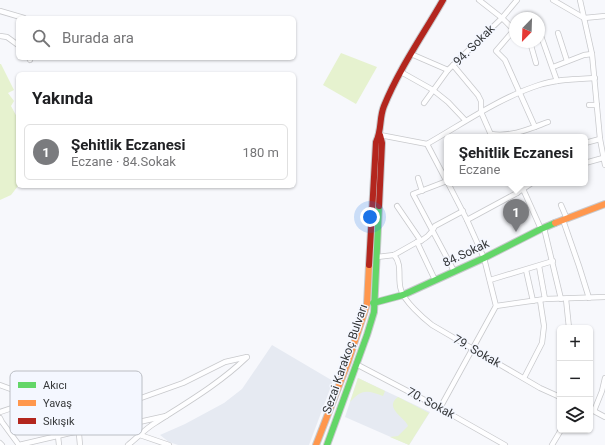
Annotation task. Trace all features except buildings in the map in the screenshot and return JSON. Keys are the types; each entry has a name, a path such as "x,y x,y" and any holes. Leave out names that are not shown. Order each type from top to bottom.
{"street":[{"path":"316,445 348,362 367,304 376,142 380,136 380,123 383,108 411,54 443,0"},
{"path":"479,0 502,18 509,26"},
{"name":"94. Sokak","path":"424,103 448,70 502,18 517,0"},
{"path":"553,0 584,18 605,16"},
{"path":"580,0 592,54 600,139 605,165"},
{"path":"0,11 17,16"},
{"path":"558,33 567,61"},
{"path":"0,36 7,37 16,44"},
{"path":"509,37 496,51 505,60 535,127"},
{"path":"545,46 558,81"},
{"path":"532,48 536,63"},
{"path":"411,54 448,70"},
{"path":"553,67 584,55 592,54"},
{"path":"453,66 478,95 481,101 481,112 491,134"},
{"path":"401,72 433,90 448,102 464,120"},
{"path":"380,136 427,144 464,120 520,92 540,84 595,78"},
{"path":"589,105 598,105"},
{"path":"516,134 548,122"},
{"name":"Sezai Karakoç Bulvarı","path":"327,445 367,335 375,303 382,143 380,136"},
{"path":"588,142 600,139"},
{"path":"427,144 444,176"},
{"path":"588,162 604,158"},
{"path":"418,178 422,191"},
{"path":"444,183 413,194 454,271"},
{"path":"440,408 496,306 484,258 463,211 449,186"},
{"path":"514,186 517,193"},
{"path":"467,220 528,186"},
{"path":"523,189 542,229 553,261 568,325"},
{"name":"84.Sokak","path":"367,304 402,295 484,258 542,229 605,204"},
{"path":"561,205 589,298"},
{"path":"397,206 419,241 435,280"},
{"path":"378,257 394,255 419,241 433,231 435,226 463,211"},
{"path":"394,255 400,265 400,289 402,295"},
{"path":"490,280 553,261"},
{"path":"524,378 542,343 544,326 539,266"},
{"path":"526,270 533,301"},
{"name":"79. Sokak","path":"402,295 428,322 540,388 557,396"},
{"path":"496,306 542,300 605,297"},
{"path":"142,398 183,383 225,362 247,357 240,364 203,391 142,433"},
{"name":"70. Sokak","path":"356,364 440,408 505,445"},
{"path":"593,408 602,391 605,378"},
{"path":"0,392 0,385 10,389"},
{"path":"0,412 10,409"},
{"path":"593,411 605,417"},
{"path":"142,421 166,416"},
{"path":"0,418 10,433"},
{"path":"552,445 559,433"},
{"path":"12,435 19,445 63,435"},
{"path":"78,435 80,445"},
{"path":"128,445 140,435 169,445"},
{"path":"58,436 59,445"}],"shaded area":[{"path":"272,345 333,381 309,445 178,445 169,442 160,435 185,424 224,403 242,389"},
{"path":"358,378 430,412 409,445 345,417"}],"green space":[{"path":"341,53 377,67 356,104 323,85"},
{"path":"1,64 14,90 8,93 14,101 11,106 16,115 16,188 11,195 0,200"},
{"path":"358,378 385,391 383,396 365,392 358,395 350,402"},
{"path":"398,397 429,413 409,445 390,437 398,436 408,426 394,409 394,401"}],"traffic: fast":[{"path":"327,445 374,312 379,206"},
{"path":"373,303 403,295 484,258 555,223"}],"traffic: slow":[{"path":"555,223 605,204"},
{"path":"316,445 348,362 367,304 369,265"}],"traffic: jam":[{"path":"369,265 376,142 379,133 382,110 404,65 443,0"},
{"path":"379,206 382,143 380,135"}],"place":[{"name":"Şehitlik Eczanesi","path":"516,232"}]}
